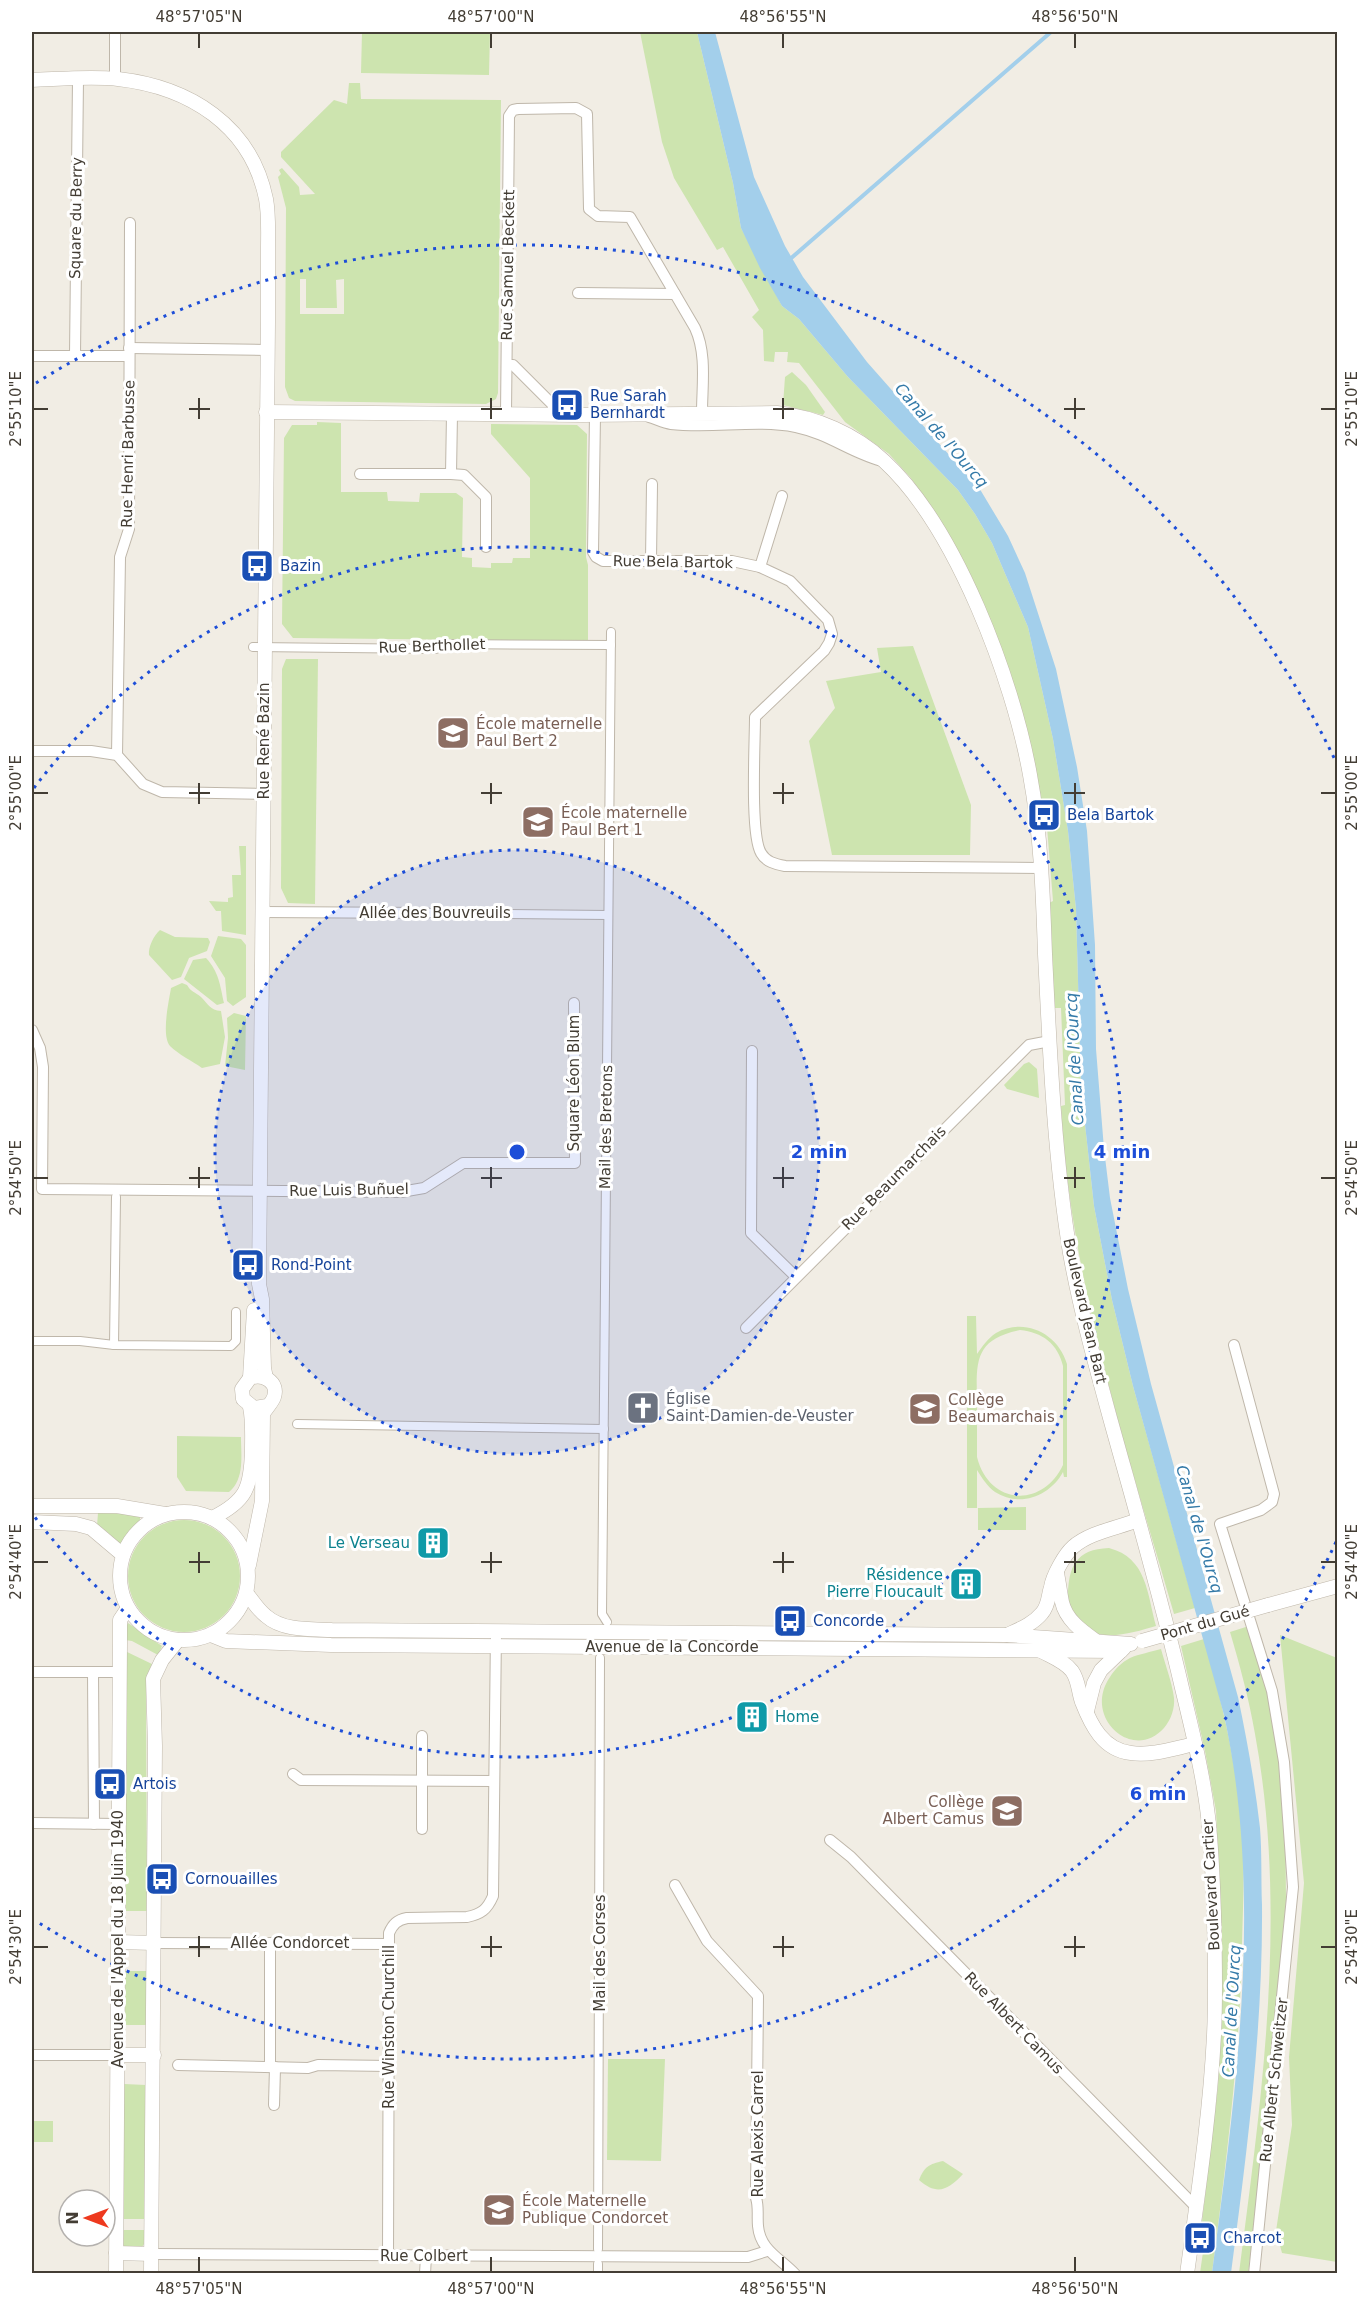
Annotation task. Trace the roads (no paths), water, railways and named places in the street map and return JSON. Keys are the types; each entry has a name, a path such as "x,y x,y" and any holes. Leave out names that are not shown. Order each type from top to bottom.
{"street":[{"path":"115,32 115,79"},
{"name":"Square du Berry","path":"75,356 78,79"},
{"name":"Rue René Bazin","path":"32,80 115,79 164,88 192,100 219,117 231,128 250,155 266,198 268,226 267,350 259,647 263,794 259,1284 262,1299 266,1378"},
{"name":"Rue Samuel Beckett","path":"506,414 509,116 513,110 576,108 587,114 589,209 598,216 630,217 675,294"},
{"name":"Rue Henri Barbusse","path":"117,755 120,557 129,530 130,223"},
{"path":"578,293 675,294 701,342 702,412"},
{"path":"32,356 267,350"},
{"path":"507,365 513,365 553,405 553,414"},
{"name":"Boulevard Jean Bart","path":"266,412 595,415 702,412 777,413 803,417 849,436 886,462 901,479 934,524 963,577 985,627 1008,691 1024,747 1034,803 1041,868 1056,1151 1077,1289 1170,1637"},
{"path":"451,474 452,414"},
{"path":"640,414 670,424 762,424 795,427 826,436 868,458 886,462"},
{"name":"Rue Bela Bartok","path":"595,415 593,552 596,557 603,561 732,561 760,567 790,581 824,614 831,627 832,634 824,651 755,717 755,835 758,846 767,860 785,866 1041,868"},
{"path":"360,474 464,475 486,497 486,547"},
{"path":"651,561 652,483"},
{"path":"760,567 782,496"},
{"name":"Mail des Bretons","path":"607,1622 602,1614 611,632"},
{"name":"Rue Berthollet","path":"259,647 436,649 445,644 611,645"},
{"path":"32,751 91,751 117,755 143,784 162,792 263,794"},
{"name":"Allée des Bouvreuils","path":"262,912 608,915"},
{"name":"Square Léon Blum","path":"574,1004 575,1163"},
{"name":"Rue Luis Buñuel","path":"32,1030 40,1048 43,1067 42,1189 401,1192 424,1188 463,1163 575,1163"},
{"name":"Rue Beaumarchais","path":"746,1328 795,1276 1029,1045 1050,1041"},
{"path":"752,1052 751,1233 795,1276"},
{"path":"114,1345 116,1197"},
{"name":"Rue René Bazin","path":"250,1378 255,1300 259,1284"},
{"path":"32,1341 80,1341 114,1345 231,1346 236,1341 236,1312"},
{"name":"Rue Albert Schweitzer","path":"1234,1345 1274,1494 1272,1502 1261,1510 1220,1524 1263,1656 1276,1709 1284,1762 1293,1887 1254,2274"},
{"path":"212,1518 240,1500 250,1482 252,1434 250,1407 242,1394 244,1384 250,1378 261,1376 266,1378 275,1392 263,1414 262,1501 248,1568 246,1594 234,1618 211,1635 194,1640 178,1640 156,1634 140,1623 128,1608 122,1591 120,1573 123,1555 132,1537 147,1523 165,1514 182,1511 200,1513 226,1527 239,1540 248,1568"},
{"path":"250,1407 259,1409 267,1406"},
{"path":"297,1424 604,1429"},
{"path":"32,1506 117,1506 165,1514"},
{"path":"1007,1635 1026,1626 1041,1615 1048,1602 1051,1585 1066,1554 1083,1540 1138,1520"},
{"path":"32,1522 76,1524 91,1528 123,1555"},
{"path":"1057,1573 1062,1605 1066,1613 1074,1624 1096,1641"},
{"name":"Pont du Gué","path":"1131,1645 1338,1586"},
{"name":"Avenue de la Concorde","path":"246,1594 265,1616 276,1623 293,1628 1007,1635 1131,1645"},
{"name":"Avenue de l'Appel du 18 Juin 1940","path":"116,2274 119,1672 120,1620 128,1608"},
{"name":"Rue Winston Churchill","path":"388,2256 389,1933 399,1919 466,1917 484,1912 493,1896 496,1631"},
{"name":"Avenue de la Concorde","path":"211,1635 226,1641 331,1645 1039,1650 1131,1645"},
{"name":"Boulevard Cartier","path":"1170,1637 1196,1744 1208,1815 1215,1972 1215,2030 1211,2085 1187,2274"},
{"path":"151,2274 154,2055 155,1746 153,1679 162,1660 178,1640"},
{"path":"1087,1711 1094,1683 1101,1670 1131,1645"},
{"path":"1039,1650 1059,1660 1077,1678 1082,1701 1097,1734 1109,1745 1119,1750 1140,1753 1196,1744"},
{"name":"Mail des Corses","path":"598,2249 600,1658"},
{"path":"32,1672 119,1672"},
{"path":"93,1672 93,1824"},
{"path":"422,1736 422,1829"},
{"path":"292,1774 301,1780 494,1781"},
{"path":"32,1823 118,1824"},
{"name":"Rue Albert Camus","path":"830,1840 851,1857 1180,2193 1197,2207"},
{"name":"Rue Alexis Carrel","path":"675,1885 707,1941 758,1996 756,2198 760,2238 767,2251"},
{"path":"118,1942 154,1943"},
{"name":"Allée Condorcet","path":"154,1943 389,1944"},
{"path":"270,1943 274,2105"},
{"path":"32,2055 154,2055"},
{"path":"178,2065 308,2068 318,2065 389,2066"},
{"path":"767,2251 780,2259 795,2274"},
{"name":"Rue Colbert","path":"152,2254 748,2257 767,2251"},
{"path":"116,2253 152,2254"},
{"path":"425,2274 426,2256"}],"water":[{"path":"697,32 715,32 754,177 785,246 803,277 867,362 981,491 1008,536 1025,573 1056,669 1077,767 1087,831 1095,945 1096,1049 1110,1198 1128,1289 1151,1384 1238,1697 1260,1828 1262,1951 1260,1998 1248,2136 1231,2273 1212,2273 1230,2134 1242,1994 1244,1924 1242,1854 1236,1784 1224,1715 1133,1386 1112,1300 1094,1206 1081,1088 1076,909 1068,831 1053,739 1028,627 992,543 958,490 848,377 799,319 782,306 760,268 741,228 733,183"}],"waterway":[{"path":"789,260 1051,32"}],"place":[{"name":"Rue Sarah Bernhardt","path":"567,405"},
{"name":"Bazin","path":"257,566"},
{"name":"École maternelle Paul Bert 2","path":"453,733"},
{"name":"Bela Bartok","path":"1044,815"},
{"name":"École maternelle Paul Bert 1","path":"538,822"},
{"name":"Rond-Point","path":"248,1265"},
{"name":"Église Saint-Damien-de-Veuster","path":"643,1408"},
{"name":"Collège Beaumarchais","path":"925,1409"},
{"name":"Le Verseau","path":"433,1543"},
{"name":"Résidence Pierre Floucault","path":"966,1584"},
{"name":"Concorde","path":"790,1621"},
{"name":"Home","path":"752,1717"},
{"name":"Artois","path":"110,1784"},
{"name":"Collège Albert Camus","path":"1007,1811"},
{"name":"Cornouailles","path":"162,1879"},
{"name":"École Maternelle Publique Condorcet","path":"499,2210"},
{"name":"Charcot","path":"1200,2238"}],"water label":[{"name":"Canal de l'Ourcq","path":"942,435"},
{"name":"Canal de l'Ourcq","path":"1074,1059"},
{"name":"Canal de l'Ourcq","path":"1200,1529"},
{"name":"Canal de l'Ourcq","path":"1231,2011"}]}
